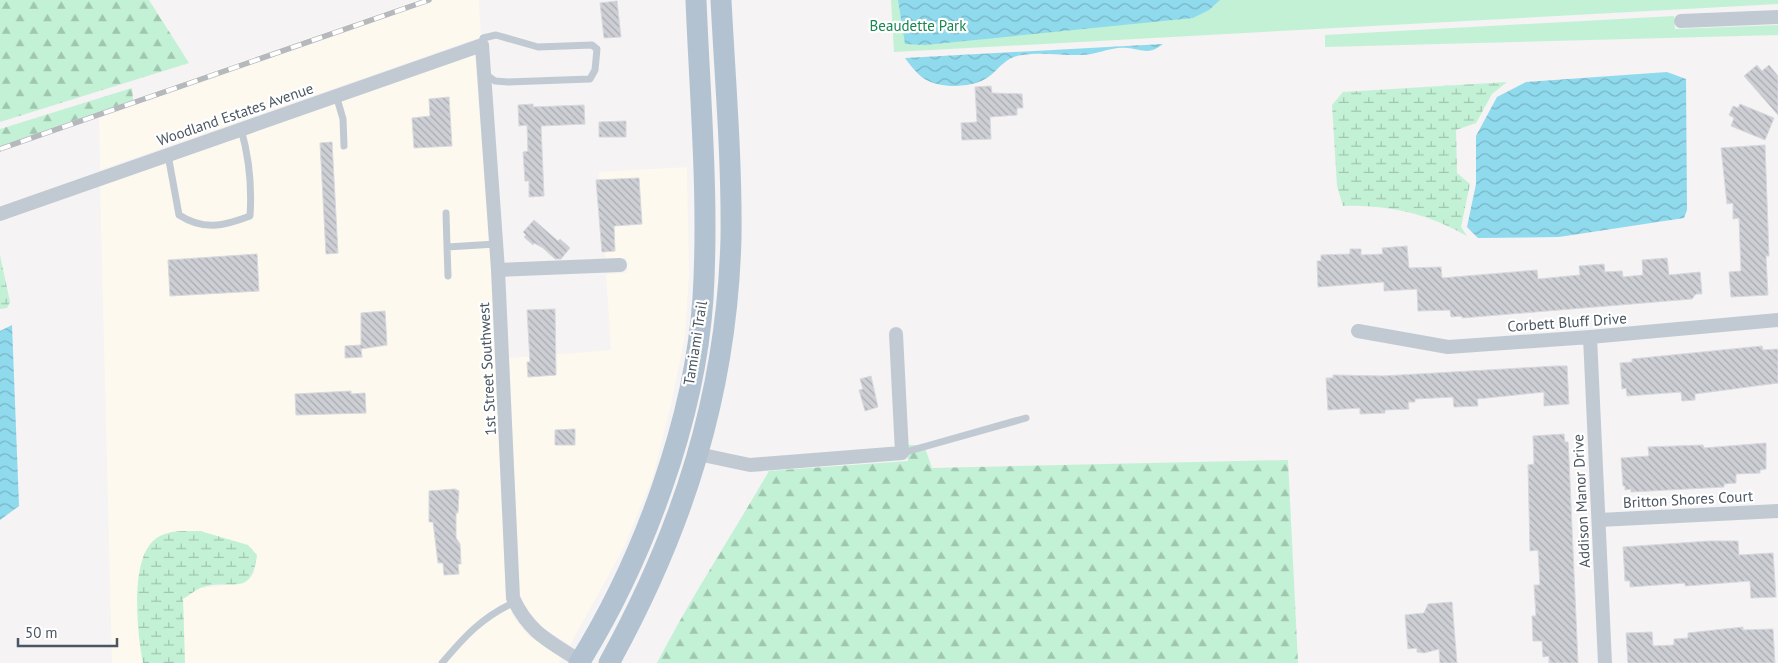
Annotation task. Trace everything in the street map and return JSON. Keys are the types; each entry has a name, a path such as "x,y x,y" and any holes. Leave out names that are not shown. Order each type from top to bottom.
{"main road":[{"name":"Tamiami Trail","path":"580,662 600,629 619,591 658,498 674,448 697,345 702,300 705,231 696,0"},
{"name":"Tamiami Trail","path":"608,663 637,611 662,559 683,505 698,454 721,349 730,238 721,0"}],"street":[{"path":"1681,21 1778,17"},
{"name":"1st Street Southwest","path":"482,45 498,270 513,598 520,615 533,630 580,662"},
{"name":"Woodland Estates Avenue","path":"0,214 482,45"},
{"path":"498,270 620,265"},
{"name":"Corbett Bluff Drive","path":"1358,332 1448,347 1590,337 1778,320"},
{"path":"698,454 750,465 902,453 896,334"},
{"name":"Addison Manor Drive","path":"1590,337 1605,663"},
{"name":"Britton Shores Court","path":"1599,520 1778,511"}],"lane":[{"path":"482,45 483,38 496,35 538,47 592,45 597,49 595,70 590,79 508,82 495,81 484,73"},
{"path":"336,96 342,119 344,146"},
{"path":"168,155 179,215 195,225 229,224 250,216 252,196 241,129"},
{"path":"446,212 448,276"},
{"path":"447,247 496,244"},
{"path":"902,453 1026,418"},
{"path":"442,663 470,631 492,613 515,602"}],"shaded area":[{"path":"418,0 479,0 481,37 100,170 99,111"},
{"path":"475,55 492,271 506,598 514,618 528,635 562,658 559,663 185,663 183,599 201,588 245,583 254,574 257,555 248,545 200,531 170,532 138,576 143,663 112,663 100,186"},
{"path":"687,167 689,274 685,336 672,400 653,477 624,547 570,645 537,624 526,610 520,596 509,358 611,350 606,274 627,273 626,258 605,258 599,172"}],"green space":[{"path":"0,0 149,0 189,63 0,122"},
{"name":"Beaudette Park","path":"891,0 1778,0 1778,4 894,52"},
{"path":"1674,16 1675,29 1778,25 1778,35 1325,47 1325,35"},
{"path":"1507,82 1492,94 1476,123 1456,130 1457,173 1470,184 1461,227 1467,236 1423,216 1407,212 1376,207 1343,206 1337,186 1332,105 1343,92"},
{"path":"132,88 133,100 0,146 0,129"},
{"path":"0,255 10,302 7,308 0,309"},
{"path":"908,445 924,445 932,468 1288,460 1298,663 657,663 769,471 908,461"},
{"path":"200,531 248,545 257,555 254,569 250,578 244,582 200,588 183,599 185,663 143,663 137,617 137,599 141,565 146,551 153,541 163,534"}],"water":[{"path":"898,0 1220,0 1209,10 1193,18 925,45 905,44"},
{"path":"1163,44 1149,51 1115,48 1084,55 1029,54 1017,56 1001,65 982,81 956,86 942,85 929,81 919,75 905,58"},
{"path":"1667,72 1686,79 1687,210 1684,218 1559,237 1478,238 1467,227 1476,184 1476,136 1497,97 1526,82"},
{"path":"12,325 19,506 0,520 0,331"}],"building":[{"path":"617,1 621,37 604,38 600,3"},
{"path":"1757,65 1762,71 1769,65 1778,76 1778,115 1744,76"},
{"path":"991,86 992,93 1022,94 1023,108 1017,108 1017,115 990,117 991,139 962,140 961,123 977,122 975,87"},
{"path":"449,97 452,146 414,148 412,118 430,116 429,99"},
{"path":"533,104 533,107 584,105 585,124 541,126 544,196 529,197 529,181 525,181 523,152 528,151 527,125 519,126 518,105"},
{"path":"1740,104 1774,118 1765,140 1731,126 1734,118 1729,115 1733,106 1738,108"},
{"path":"626,121 626,137 599,137 599,122"},
{"path":"332,142 338,253 326,254 320,143"},
{"path":"1765,145 1769,256 1766,256 1768,295 1731,297 1729,272 1741,271 1739,218 1733,219 1733,203 1727,204 1721,148"},
{"path":"639,178 642,224 614,226 615,251 602,252 596,180"},
{"path":"534,220 558,241 560,239 570,248 561,259 555,259 543,248 534,243 533,245 524,237 526,235 523,232"},
{"path":"1407,246 1409,268 1441,267 1442,278 1537,270 1538,279 1580,275 1579,266 1604,264 1605,272 1622,271 1623,277 1643,275 1642,260 1667,258 1669,275 1700,272 1702,294 1696,294 1692,299 1462,318 1462,316 1451,317 1450,310 1418,311 1417,289 1384,291 1384,282 1318,287 1317,261 1321,261 1321,255 1350,254 1350,249 1361,249 1361,255 1383,254 1382,248"},
{"path":"257,254 259,291 170,296 168,260"},
{"path":"555,309 556,375 528,377 527,362 530,362 527,310"},
{"path":"385,311 387,345 361,349 362,357 345,358 345,346 361,345 361,313"},
{"path":"1762,346 1763,350 1778,349 1778,383 1695,394 1695,400 1682,401 1681,392 1627,396 1626,388 1622,389 1620,363 1632,362 1632,359"},
{"path":"1567,366 1569,404 1544,406 1544,392 1477,399 1478,406 1454,407 1453,397 1415,399 1415,402 1408,402 1409,409 1385,410 1385,413 1360,414 1360,408 1328,410 1326,378 1333,378 1333,375 1383,376"},
{"path":"871,376 878,407 865,411 859,390 863,389 860,379"},
{"path":"351,391 351,394 365,393 366,413 296,415 295,394"},
{"path":"575,429 575,445 555,445 555,430"},
{"path":"1564,434 1565,442 1568,442 1578,663 1549,663 1549,656 1543,657 1542,641 1533,641 1532,616 1536,616 1534,585 1540,585 1538,550 1530,551 1528,465 1534,464 1533,436"},
{"path":"1766,443 1766,469 1760,470 1760,473 1736,474 1736,483 1724,484 1724,487 1631,492 1631,489 1625,490 1625,486 1623,486 1621,458 1649,456 1648,447 1703,445 1704,448"},
{"path":"455,489 459,491 458,513 456,513 456,538 460,544 461,564 458,564 459,574 444,575 443,563 438,563 433,522 429,522 429,491"},
{"path":"1709,541 1738,541 1739,555 1773,553 1776,597 1751,598 1750,581 1685,586 1685,583 1630,587 1630,581 1625,581 1623,547"},
{"path":"1452,602 1457,663 1440,663 1439,649 1424,653 1417,652 1417,648 1408,649 1405,615 1424,613 1428,604"},
{"path":"1743,627 1743,630 1773,629 1775,663 1628,663 1626,633 1652,632 1653,646 1674,645 1674,639 1688,638 1688,633"}],"railway":[{"path":"0,149 429,0"}]}
